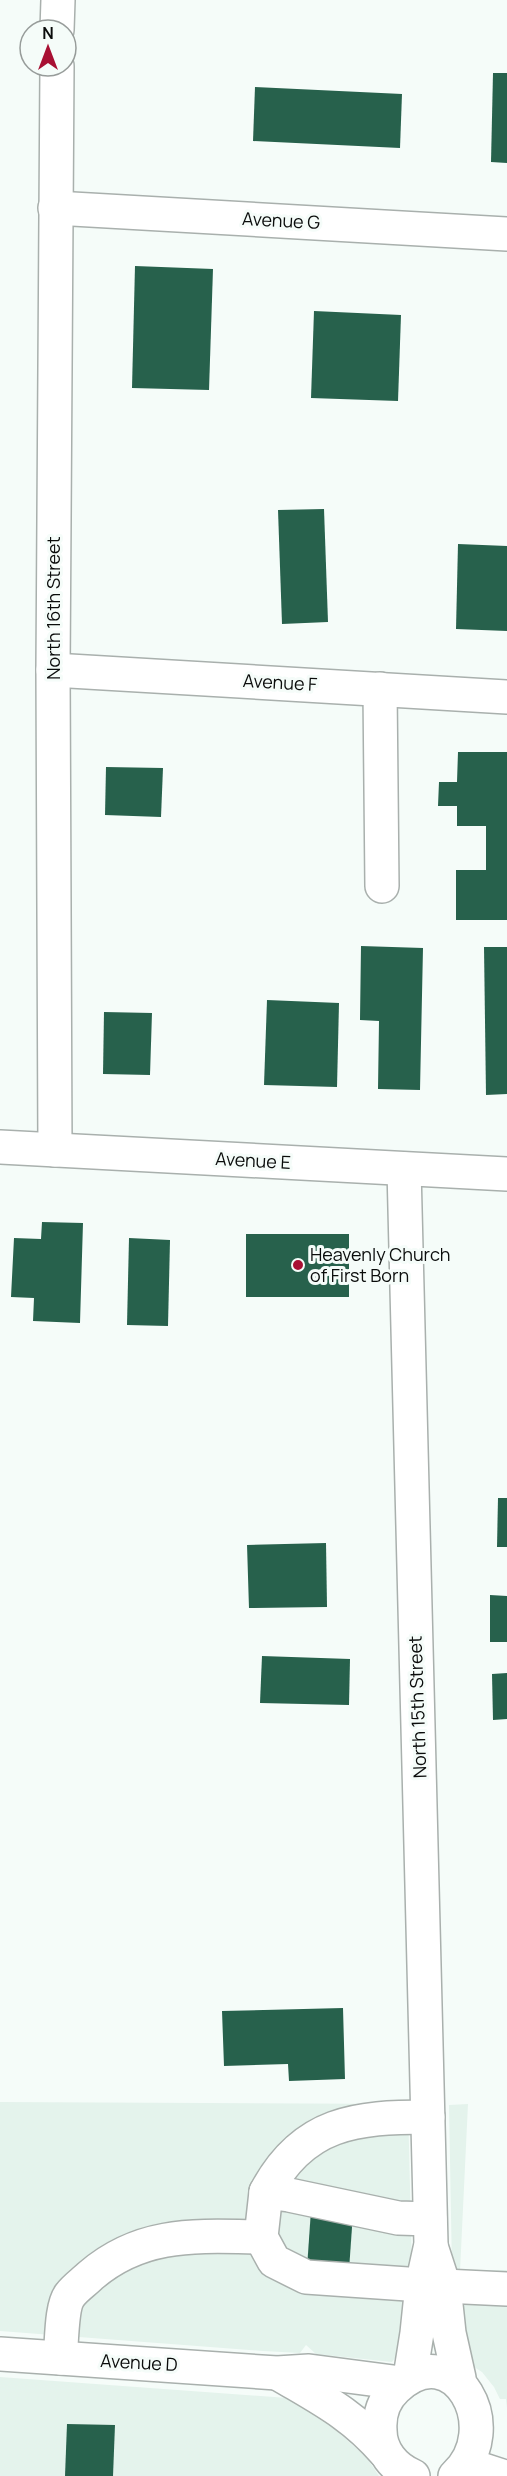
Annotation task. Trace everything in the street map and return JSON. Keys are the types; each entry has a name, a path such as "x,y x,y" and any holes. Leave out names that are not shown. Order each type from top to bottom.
{"street":[{"path":"57,18 58,0"},
{"name":"North 16th Street","path":"55,1150 53,670 57,78"},
{"name":"Avenue G","path":"55,208 507,234"},
{"name":"Avenue F","path":"53,670 507,697"},
{"path":"380,689 382,886"},
{"name":"Avenue E","path":"0,1147 507,1174"},
{"name":"North 15th Street","path":"404,1169 430,2231 433,2285 449,2333 459,2378"},
{"path":"428,2117 380,2117 337,2126 296,2150 276,2172 266,2192 261,2237 274,2261 306,2277 507,2289"},
{"path":"266,2192 289,2194 398,2218 430,2231"},
{"path":"60,2358 68,2296 96,2271 126,2252 170,2237 261,2237"},
{"name":"North 15th Street","path":"406,2380 417,2332 433,2285"},
{"name":"Avenue D","path":"0,2354 277,2373 309,2371 406,2380 427,2373 443,2373 459,2378"},
{"name":"Avenue D","path":"277,2373 333,2404 352,2418 402,2469"},
{"path":"459,2378 471,2386 496,2422 465,2472 502,2476"},
{"path":"402,2469 380,2438 381,2414 390,2393 406,2380"}],"shaded area":[{"path":"0,2102 408,2104 412,2271 398,2354 392,2362 316,2354 306,2345 300,2353 0,2331"},
{"path":"468,2104 460,2271 507,2270 507,2408 506,2399 500,2399 482,2372 468,2363 452,2270 449,2105"},
{"path":"0,2377 301,2399 367,2458 379,2476 0,2476"}],"building":[{"path":"493,73 507,73 507,163 491,162"},
{"path":"255,87 402,94 400,148 253,141"},
{"path":"135,266 213,269 209,390 132,388"},
{"path":"314,311 401,315 398,401 311,398"},
{"path":"324,509 328,622 282,624 278,510"},
{"path":"458,544 507,546 507,631 456,629"},
{"path":"458,752 507,752 507,920 456,920 456,870 486,870 486,826 457,826 457,806 438,806 439,782 457,782"},
{"path":"106,767 163,768 161,817 105,815"},
{"path":"361,946 423,948 420,1090 378,1089 379,1021 360,1020"},
{"path":"484,947 507,947 507,1094 486,1095"},
{"path":"267,1000 339,1003 337,1087 264,1085"},
{"path":"104,1012 152,1013 150,1075 103,1074"},
{"path":"42,1222 83,1223 80,1323 33,1321 34,1298 11,1297 14,1238 41,1239"},
{"name":"Heavenly Church of First Born","path":"246,1234 349,1234 349,1297 246,1297"},
{"path":"129,1238 170,1240 168,1326 127,1325"},
{"path":"498,1498 507,1498 507,1547 497,1547"},
{"path":"326,1543 327,1607 249,1608 247,1545"},
{"path":"490,1595 507,1596 507,1642 490,1642"},
{"path":"262,1656 350,1659 349,1705 260,1703"},
{"path":"507,1673 507,1719 493,1720 492,1674"},
{"path":"343,2008 345,2079 289,2081 288,2064 224,2066 222,2011"},
{"path":"311,2210 353,2213 349,2270 307,2268"},
{"path":"67,2424 115,2425 113,2476 65,2476"}],"place":[{"name":"Heavenly Church of First Born","path":"298,1265"}]}
